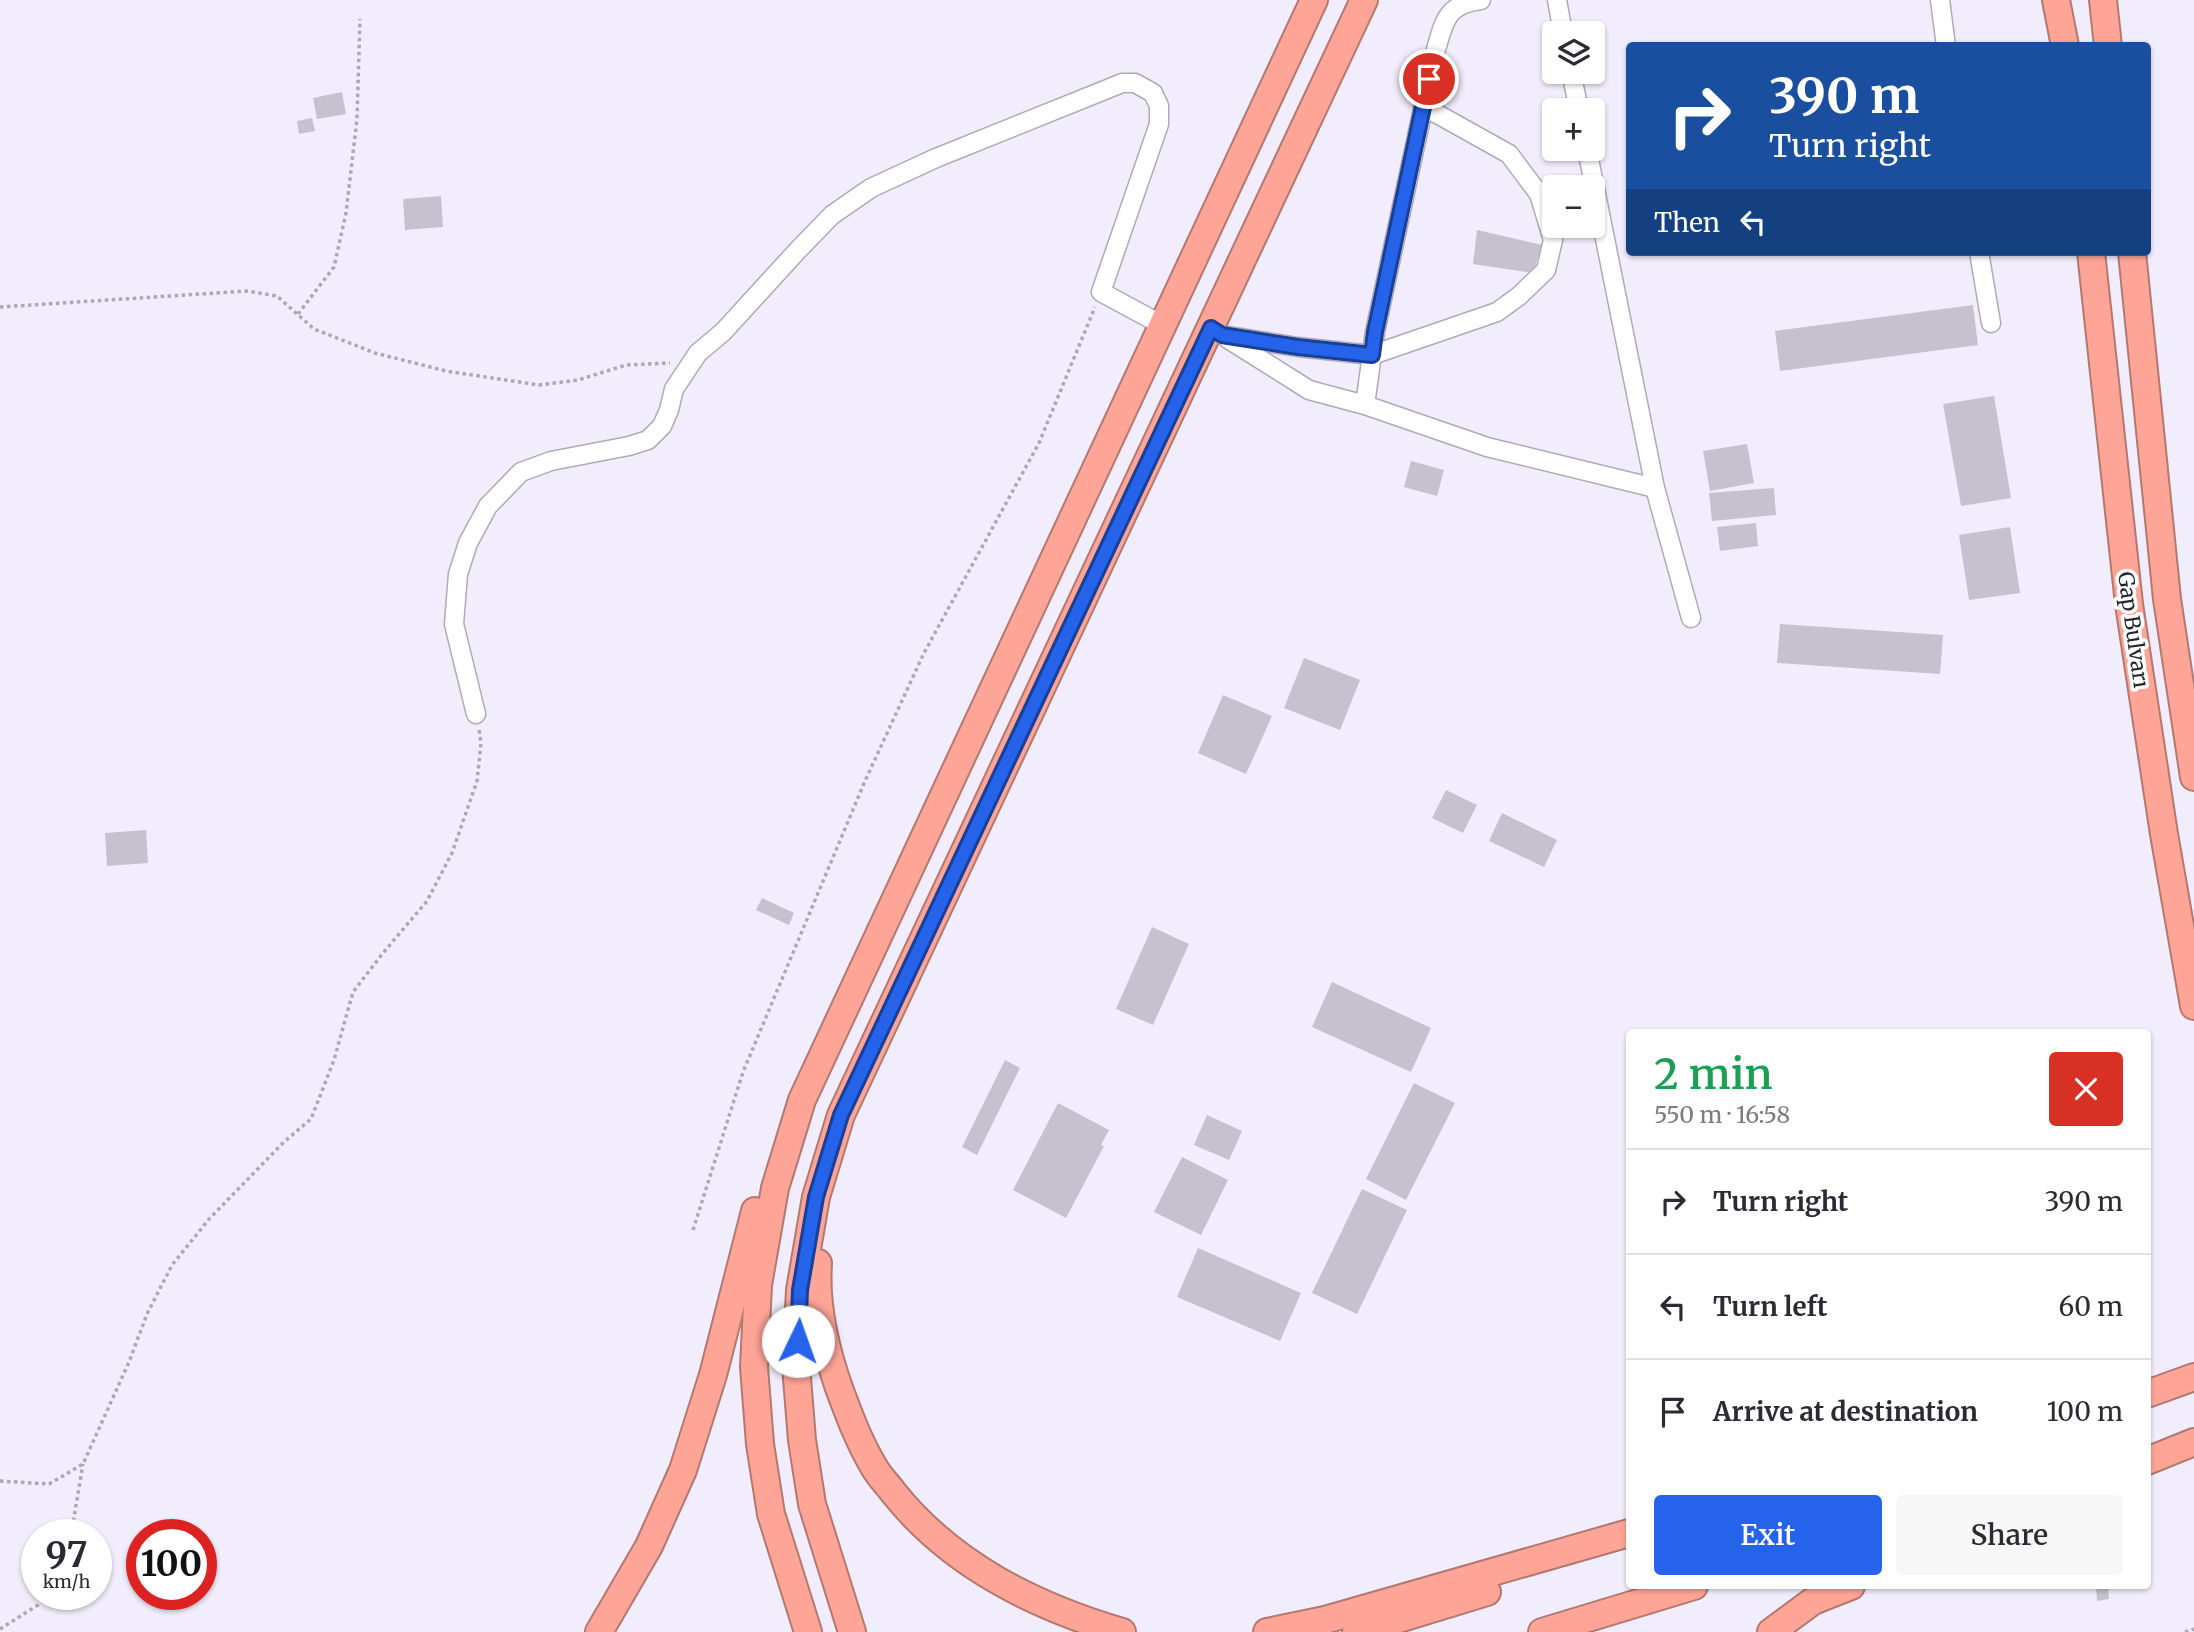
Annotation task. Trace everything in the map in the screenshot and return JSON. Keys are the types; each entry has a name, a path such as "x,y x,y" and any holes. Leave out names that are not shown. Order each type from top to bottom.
{"highway":[{"path":"808,1632 771,1514 760,1444 754,1367 758,1285 775,1188 802,1100 1313,0"},
{"path":"852,1632 812,1504 802,1440 796,1366 800,1290 816,1197 841,1115 1216,331 1364,0"},
{"path":"1331,72 1370,0"},
{"path":"2056,0 2065,42"},
{"path":"2062,0 2066,42"},
{"path":"2103,0 2109,42"},
{"path":"2109,0 2110,42"},
{"name":"Gap Bulvarı","path":"2091,256 2129,604 2164,834 2194,1006"},
{"name":"Gap Bulvarı","path":"2132,256 2167,599 2194,777"},
{"path":"599,1632 649,1546 683,1470 713,1375 761,1186 796,1097 865,964"},
{"path":"903,981 848,1121 829,1184 819,1233 817,1279 821,1327 833,1370 852,1424 875,1468 907,1509 939,1540 979,1571 1022,1594 1071,1616 1122,1632"},
{"path":"2152,1392 2194,1377"},
{"path":"2151,1459 2194,1442"},
{"path":"1267,1632 1325,1620 1626,1534"},
{"path":"1356,1632 1626,1550"},
{"path":"1542,1632 1684,1589"},
{"path":"1771,1632 1813,1601 1843,1589"}],"street":[{"path":"1365,405 1375,332 1423,106 1445,17 1467,2 1481,0"},
{"path":"1556,0 1560,21"},
{"path":"1940,0 1945,42"},
{"path":"476,714 454,624 458,574 468,543 488,506 522,472 551,461 648,440 662,426 674,389 698,353 723,332 832,215 871,188 936,158 1111,87 1122,83 1135,83 1153,93 1159,106 1159,124 1101,292 1163,325"},
{"path":"1216,331 1298,347 1372,355 1497,312 1519,296 1546,270 1553,240 1539,194 1509,154 1423,106"},
{"path":"1589,161 1655,488 1691,618"},
{"path":"1980,256 1991,323"},
{"path":"1216,331 1309,390 1365,405 1487,447 1655,488"}],"path":[{"path":"298,314 334,267 346,213 356,119 360,19"},
{"path":"0,307 247,291 277,296 314,329 375,354 446,371 538,385 578,380 626,365 668,362 686,370"},
{"path":"693,1230 743,1072 865,781 924,653 1039,443 1101,292"},
{"path":"74,1519 83,1464 129,1362 147,1314 172,1265 210,1218 284,1142 311,1119 334,1060 353,992 427,901 452,853 477,781 481,743 476,714"},
{"path":"0,1481 49,1484 83,1464"},
{"path":"0,1629 30,1610"},
{"path":"2185,1632 2194,1629"}],"building":[{"path":"342,92 346,114 317,119 313,98"},
{"path":"312,118 315,131 299,134 297,121"},
{"path":"441,196 443,227 405,230 403,199"},
{"path":"1477,230 1542,245 1533,273 1473,264"},
{"path":"1973,305 1978,345 1780,371 1775,331"},
{"path":"1994,396 2011,498 1961,506 1943,404"},
{"path":"1747,444 1754,483 1710,491 1703,451"},
{"path":"1411,461 1444,470 1437,496 1404,487"},
{"path":"1774,488 1776,515 1712,521 1709,493"},
{"path":"1756,523 1758,546 1720,551 1717,527"},
{"path":"2010,527 2020,593 1969,600 1959,535"},
{"path":"1780,624 1943,635 1940,674 1777,663"},
{"path":"1304,658 1360,680 1340,730 1284,708"},
{"path":"1223,695 1272,716 1246,774 1198,753"},
{"path":"1446,790 1477,805 1463,833 1432,818"},
{"path":"1502,813 1557,840 1544,867 1489,841"},
{"path":"146,830 148,863 107,866 105,833"},
{"path":"762,898 794,913 789,925 756,910"},
{"path":"1152,927 1189,944 1153,1025 1116,1009"},
{"path":"1332,982 1431,1028 1411,1072 1312,1027"},
{"path":"1005,1060 1020,1068 977,1155 962,1147"},
{"path":"1414,1083 1455,1103 1406,1200 1366,1179"},
{"path":"1058,1103 1109,1130 1101,1145 1104,1146 1066,1218 1013,1190"},
{"path":"1207,1115 1242,1131 1229,1160 1194,1145"},
{"path":"1182,1157 1228,1180 1201,1235 1154,1212"},
{"path":"1362,1189 1407,1210 1357,1314 1312,1293"},
{"path":"1198,1248 1301,1293 1280,1341 1177,1297"},
{"path":"2096,1589 2108,1589 2109,1599 2097,1601"}],"route":[{"path":"798,1341 800,1290 816,1197 841,1115 1211,328 1222,335 1372,355 1429,79"}]}
